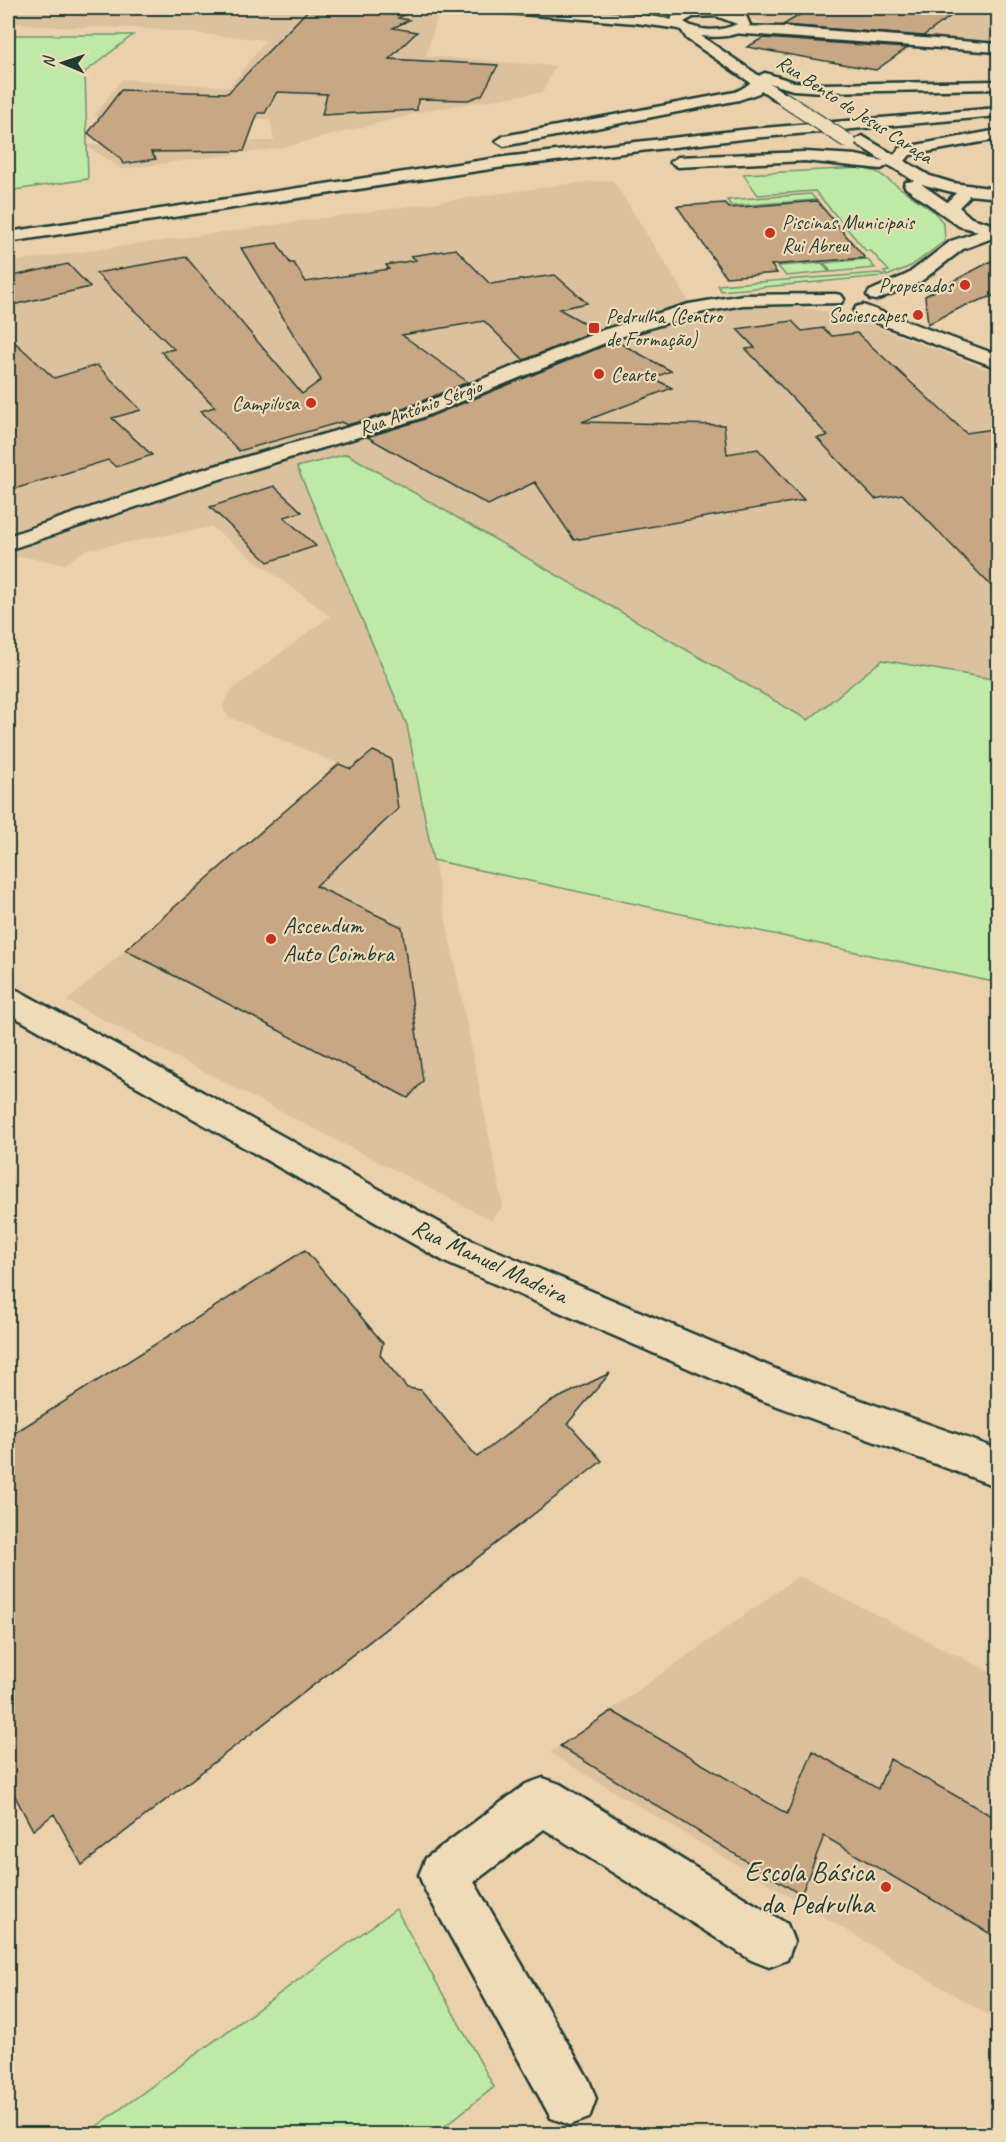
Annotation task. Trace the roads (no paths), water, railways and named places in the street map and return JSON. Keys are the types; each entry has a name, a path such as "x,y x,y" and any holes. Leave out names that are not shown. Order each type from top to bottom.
{"main road":[{"path":"493,8 999,48"},
{"path":"684,23 706,12 727,14 741,19 735,28"},
{"name":"Rua Bento de Jesus Caraça","path":"684,23 692,36 856,141 956,216 974,226 997,231"},
{"name":"Rua Bento de Jesus Caraça","path":"735,28 719,40 721,47 762,80"},
{"path":"494,143 739,96 754,90 762,80 793,86 822,88 999,85"},
{"path":"8,224 307,178 643,134 884,109 999,102"},
{"path":"8,237 501,162 902,118 999,112"},
{"path":"661,163 822,156 888,164 905,151 999,135"},
{"name":"Rua Bento de Jesus Caraça","path":"888,164 948,188 994,192"},
{"path":"307,178 360,166"},
{"path":"291,194 580,168"},
{"path":"957,245 956,216 951,207 963,197 994,192"},
{"path":"876,295 914,278 957,245 997,231"},
{"path":"863,311 882,305 882,300 866,292 846,292 835,299 843,307 863,311 999,362"},
{"name":"Rua António Sérgio","path":"8,543 202,477 411,415 610,334 696,308 743,300 835,299"},
{"name":"Rua Manuel Madeira","path":"8,999 460,1252 775,1387 999,1468"},
{"path":"570,2099 443,1875 543,1801 769,1942"}],"place":[{"name":"Piscinas Municipais Rui Abreu","path":"770,233"},
{"name":"Propesados","path":"965,285"},
{"name":"Sociescapes","path":"918,315"},
{"name":"Pedrulha (Centro de Formação)","path":"594,328"},
{"name":"Cearte","path":"599,374"},
{"name":"Campilusa","path":"311,403"},
{"name":"Ascendum Auto Coimbra","path":"271,939"},
{"name":"Escola Básica da Pedrulha","path":"886,1887"}]}
